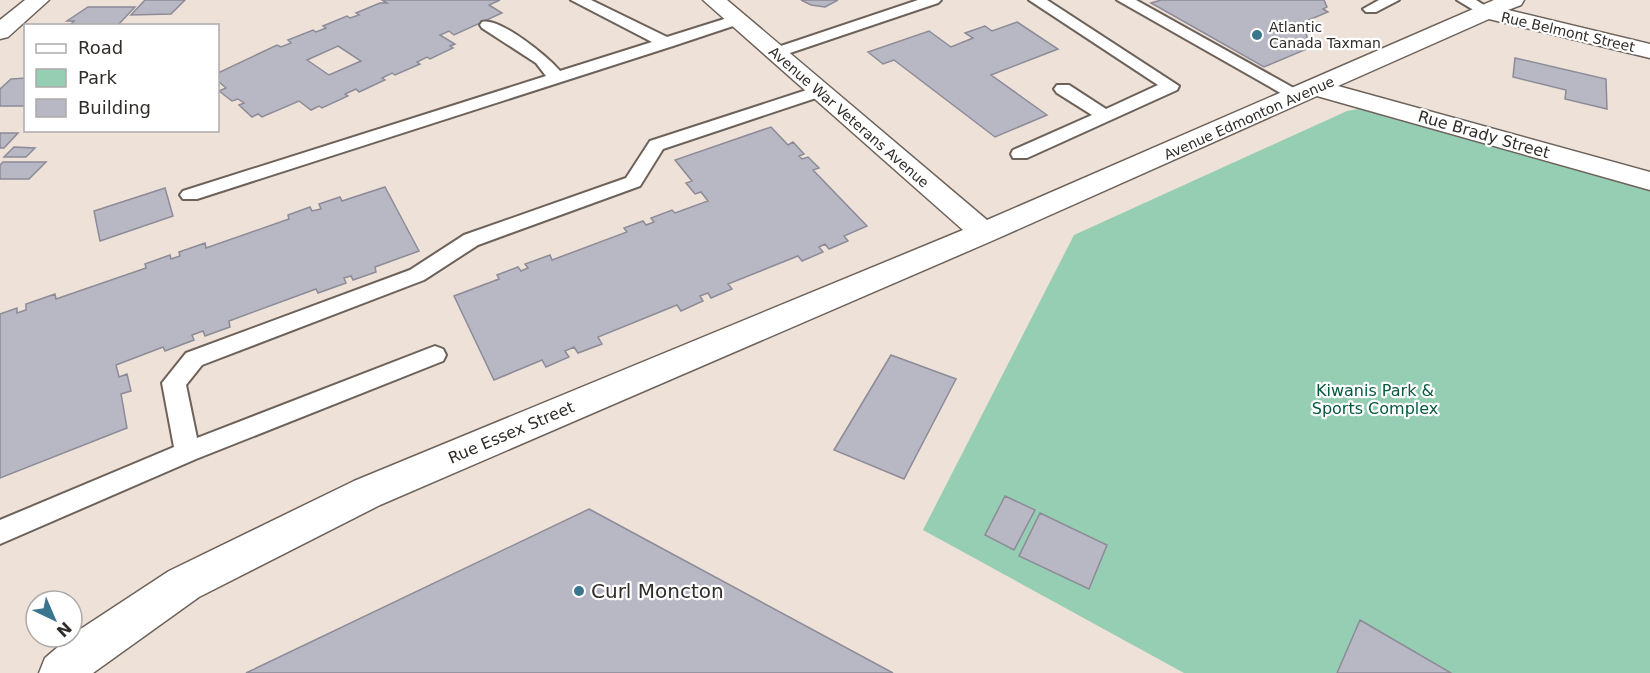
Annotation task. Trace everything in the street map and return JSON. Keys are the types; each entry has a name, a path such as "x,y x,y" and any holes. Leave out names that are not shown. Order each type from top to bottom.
{"street":[{"path":"0,32 38,0"},
{"name":"Avenue War Veterans Avenue","path":"714,0 984,233"},
{"name":"Avenue Edmonton Avenue","path":"984,233 1514,0"},
{"name":"Rue Belmont Street","path":"1487,12 1650,51"},
{"name":"Rue Brady Street","path":"1308,92 1650,181"},
{"name":"Rue Essex Street","path":"61,673 88,649 184,584 367,493 984,233"}],"lane":[{"path":"579,0 667,43"},
{"path":"775,53 933,0"},
{"path":"1020,154 1171,86 1037,0"},
{"path":"1125,0 1308,92"},
{"path":"1371,9 1391,0"},
{"path":"1465,0 1487,12"},
{"path":"190,195 737,20"},
{"path":"488,25 542,60 557,78"},
{"path":"1063,89 1105,116"},
{"path":"187,452 174,383 194,359 417,275 471,240 633,182 656,145 819,91"},
{"path":"0,532 187,452 435,355"}],"green space":[{"name":"Kiwanis Park & Sports Complex","path":"1369,107 1650,187 1650,673 1184,673 923,530 1074,235 1347,111"}],"building":[{"path":"145,0 185,0 171,14 131,15"},
{"path":"382,0 500,0 489,5 502,13 454,35 449,31 440,35 455,44 450,46 453,48 430,59 427,57 417,62 420,64 395,75 392,73 382,78 385,80 359,92 356,89 345,94 348,96 322,108 319,106 311,110 299,101 262,117 258,114 252,117 239,105 244,103 238,99 232,101 219,91 226,88 219,82 219,73 277,45 281,47 291,43 288,40 313,30 316,32 326,28 323,26 347,16 350,18 359,15 356,13 380,3 387,3","holes":["338,46 361,61 329,75 307,60"]},
{"path":"801,0 838,0 825,7 811,5"},
{"name":"Atlantic Canada Taxman","path":"1161,0 1324,0 1327,7 1323,9 1328,12 1304,22 1309,48 1264,67 1151,3"},
{"path":"88,7 135,7 119,24 71,24 74,21 67,21"},
{"path":"1017,22 1058,49 991,75 1047,115 995,137 894,60 883,64 868,52 929,31 951,47 973,38 965,33 985,26 992,31"},
{"path":"1515,58 1606,79 1607,109 1565,99 1566,90 1513,77"},
{"path":"24,78 24,106 0,106 0,89 11,79"},
{"path":"771,127 788,145 793,142 804,154 799,156 802,159 808,157 819,168 813,170 867,226 844,236 848,241 829,249 825,244 819,247 823,252 802,261 798,256 728,284 732,289 711,298 708,293 700,296 703,301 681,311 677,305 598,337 602,344 578,353 574,347 565,351 569,357 546,367 542,360 494,380 454,296 499,279 497,275 518,267 521,271 528,268 525,264 550,255 552,260 627,232 624,228 643,221 646,225 654,222 651,218 672,210 675,213 708,201 701,192 695,194 686,183 692,181 675,160"},
{"path":"0,133 18,133 4,148 0,148"},
{"path":"14,147 35,148 26,157 4,157"},
{"path":"3,162 46,162 29,179 0,179 0,165"},
{"path":"385,187 419,251 375,267 376,272 353,280 351,276 344,278 346,283 318,293 316,289 229,321 230,327 205,336 203,331 192,335 194,340 165,351 163,347 116,365 119,377 127,374 131,391 121,394 127,428 0,478 0,314 17,308 17,313 26,310 26,304 55,294 56,299 146,268 145,264 170,255 171,259 180,256 179,252 205,243 206,248 289,219 288,215 310,207 312,211 321,209 319,204 340,197 342,201"},
{"path":"165,188 173,216 100,241 94,211"},
{"path":"891,355 956,379 904,479 834,450"},
{"path":"1005,496 1035,510 1014,550 985,535"},
{"name":"Curl Moncton","path":"589,509 893,673 246,673"},
{"path":"1040,513 1107,545 1089,589 1019,556"},
{"path":"1360,620 1451,673 1337,673"}],"place":[{"name":"Atlantic Canada Taxman","path":"1257,35"},
{"name":"Curl Moncton","path":"579,591"}]}
